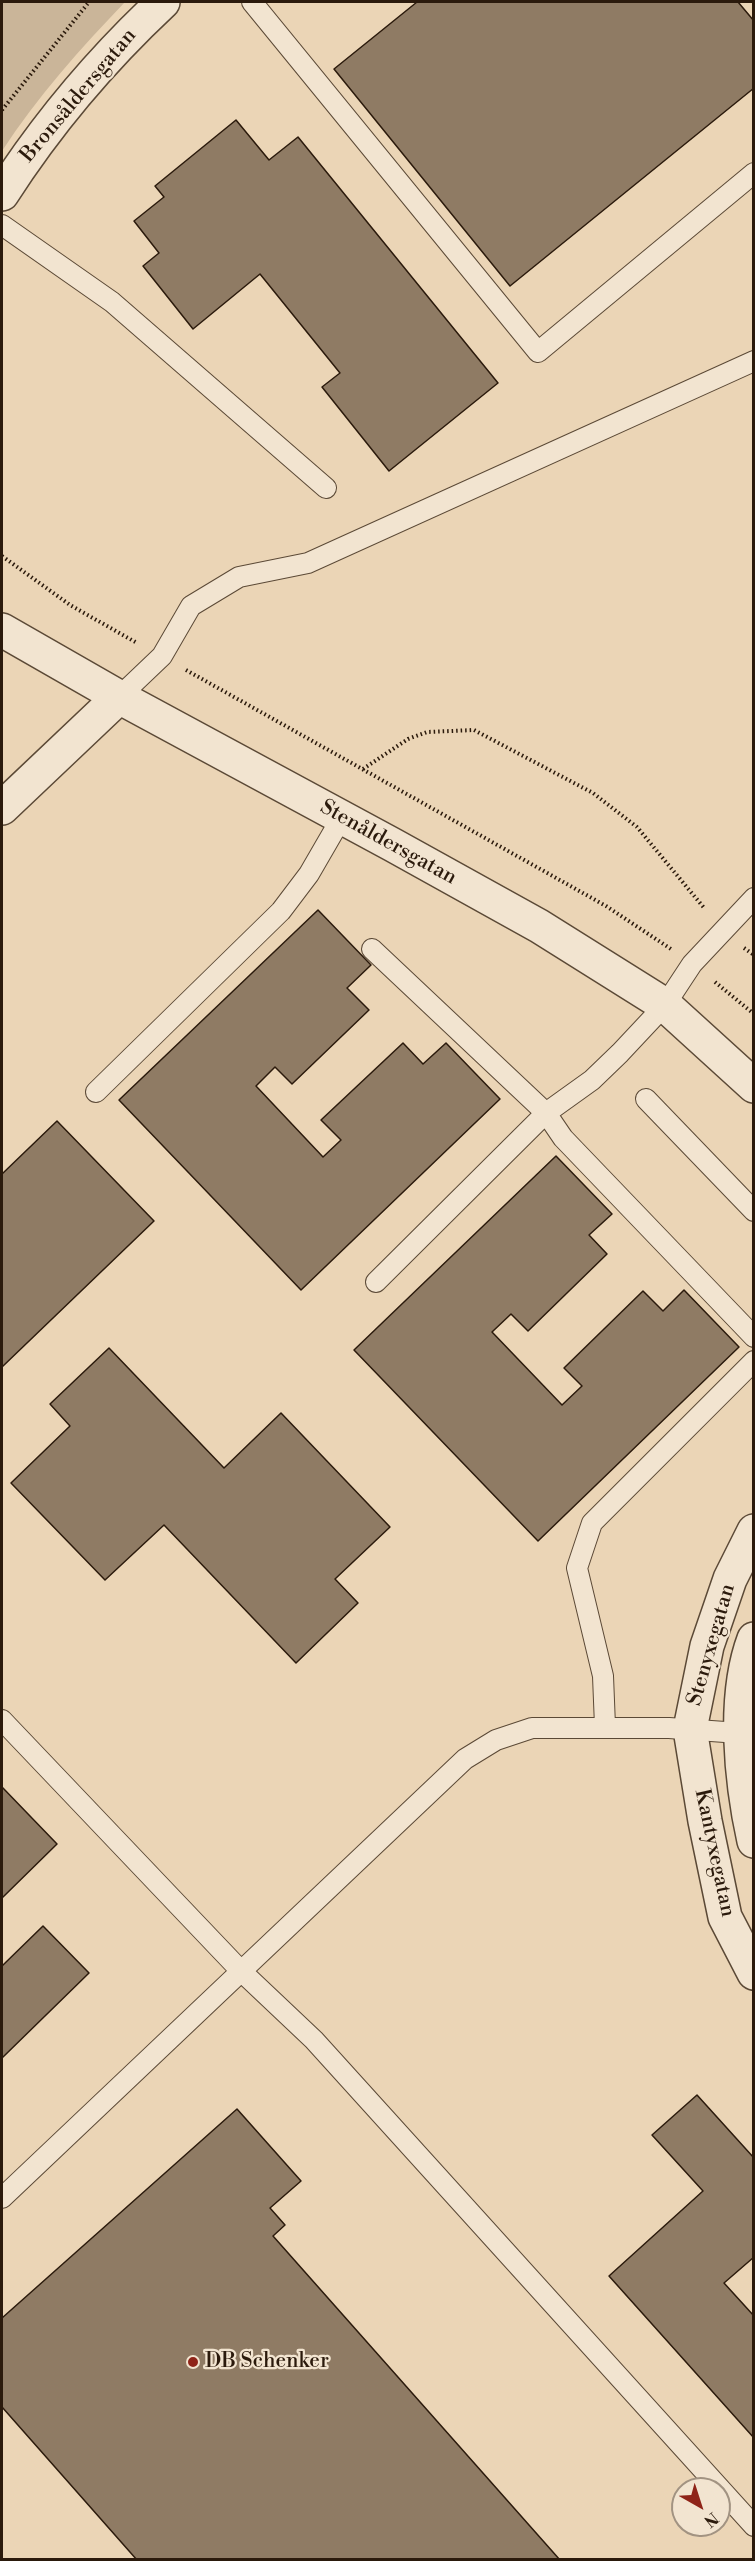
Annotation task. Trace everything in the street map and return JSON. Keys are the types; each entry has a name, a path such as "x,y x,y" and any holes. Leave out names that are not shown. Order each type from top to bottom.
{"street":[{"name":"Bronsåldersgatan","path":"2,194 33,147 97,69 163,2"},
{"name":"Stenåldersgatan","path":"2,630 119,698 342,817 539,926 665,1005 753,1086"},
{"path":"2,808 119,698"},
{"name":"Stenyxegatan","path":"690,1729 707,1646 730,1579 753,1531"},
{"name":"Stenyxegatan","path":"739,1733 748,1654 753,1639"},
{"name":"Kantyxegatan","path":"690,1729 705,1821 725,1917 753,1973"},
{"name":"Kantyxegatan","path":"739,1733 753,1841"}],"lane":[{"path":"252,2 538,352 753,173"},
{"path":"2,225 111,302 326,488"},
{"path":"119,698 162,657 191,606 239,577 308,563 753,361"},
{"path":"96,1092 281,912 309,874 342,817"},
{"path":"376,1282 546,1113 592,1080 665,1005 692,964 753,898"},
{"path":"372,949 546,1113 562,1138 753,1337"},
{"path":"646,1099 753,1211"},
{"path":"605,1726 603,1676 578,1568 592,1523 753,1361"},
{"path":"2,1720 240,1970 314,2040 753,2526"},
{"path":"2,2198 465,1759 496,1740 532,1728 605,1726 739,1733"}],"path":[{"path":"2,110 89,2"},
{"path":"2,556 70,605 606,906 692,964 753,1014"},
{"path":"363,769 408,739 427,732 474,730 593,793 637,827 722,930 753,954"}],"shaded area":[{"path":"2,2 125,2 60,74 2,151"}],"building":[{"path":"417,2 738,2 754,21 754,88 510,286 334,69"},
{"path":"236,120 269,160 298,137 498,383 389,471 322,387 340,373 260,274 193,329 143,266 159,253 134,221 164,197 155,186"},
{"path":"318,910 371,965 347,988 369,1010 292,1084 275,1067 256,1086 323,1157 341,1140 321,1120 403,1043 423,1064 446,1043 500,1099 301,1290 119,1100"},
{"path":"57,1121 154,1221 2,1367 2,1174"},
{"path":"556,1156 612,1214 589,1235 607,1254 528,1331 511,1314 492,1332 562,1405 582,1386 564,1368 643,1291 663,1311 684,1290 739,1347 538,1541 354,1350"},
{"path":"109,1348 224,1468 281,1413 390,1527 335,1579 358,1603 296,1663 164,1525 105,1580 11,1483 70,1426 50,1404"},
{"path":"2,1787 57,1844 2,1898"},
{"path":"43,1926 89,1973 2,2058 2,1966"},
{"path":"697,2095 754,2158 754,2257 724,2283 754,2316 754,2438 609,2276 703,2191 652,2135"},
{"name":"DB Schenker","path":"237,2109 301,2181 270,2208 285,2225 273,2236 560,2560 137,2560 2,2407 2,2318"}],"place":[{"name":"DB Schenker","path":"193,2362"}]}
